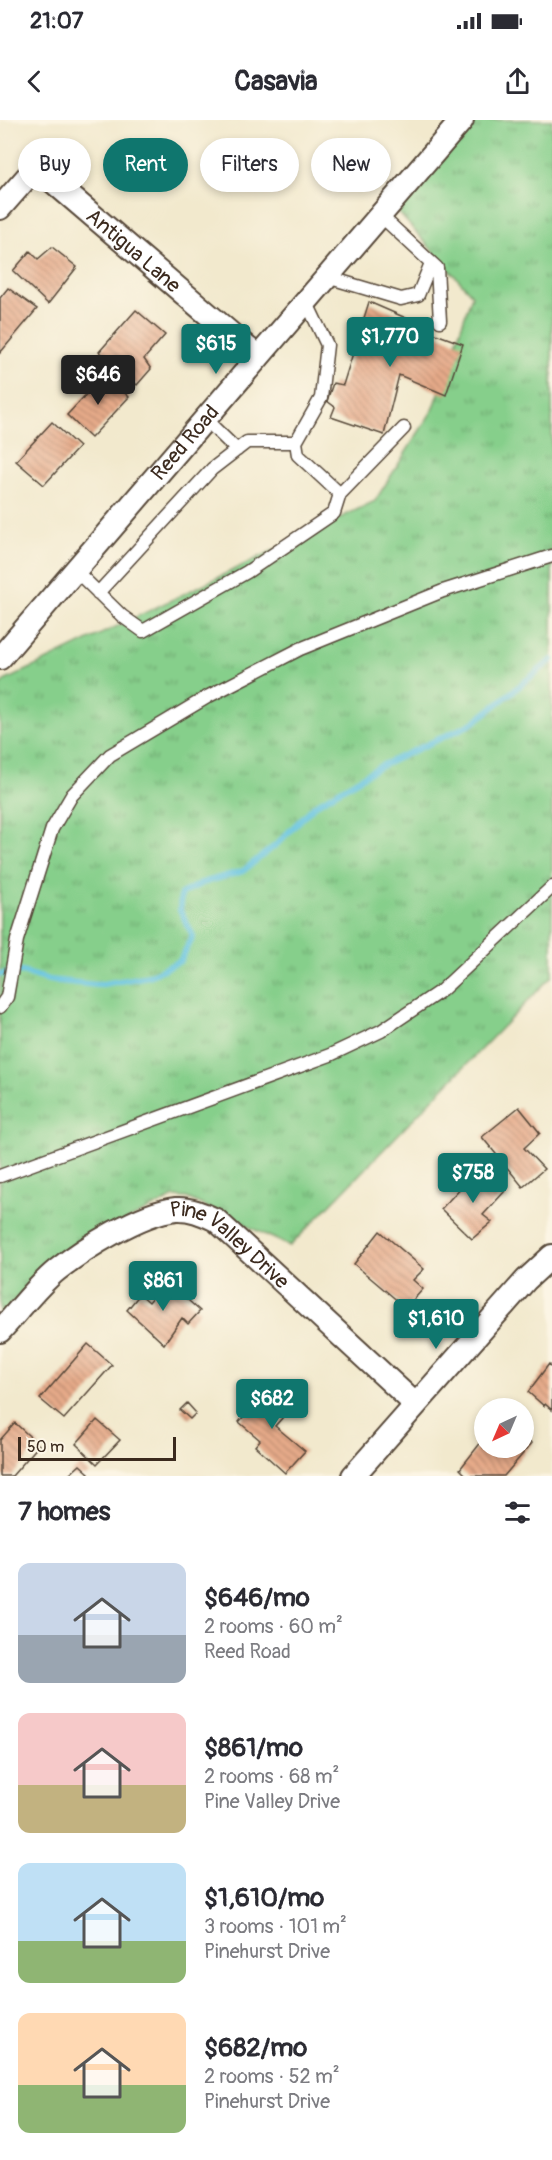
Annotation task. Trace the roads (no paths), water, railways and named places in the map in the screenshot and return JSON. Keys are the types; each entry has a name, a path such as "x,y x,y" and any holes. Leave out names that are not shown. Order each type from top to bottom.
{"street":[{"name":"Reed Road","path":"0,658 462,120"},
{"name":"Antigua Lane","path":"0,208 36,167 258,357"},
{"name":"Pine Valley Drive","path":"0,1331 56,1272 77,1256 113,1234 157,1214 176,1209 192,1210 216,1220 415,1404"},
{"path":"353,1476 526,1280 552,1256"}],"lane":[{"path":"380,215 437,268 440,321"},
{"path":"327,277 401,298 418,295 431,263"},
{"path":"306,301 327,345 321,398 296,442 298,455 340,494"},
{"path":"205,419 237,450"},
{"path":"75,570 143,631 247,572 334,513 340,494 404,428"},
{"path":"98,593 178,503 212,469 247,442 296,442"},
{"path":"0,1007 7,997 17,940 52,829 72,795 123,745 300,649 443,591 552,556"},
{"path":"0,1176 330,1055 381,1031 442,990 552,887"}],"waterway":[{"path":"0,974 22,972 49,980 97,985 149,976 180,961 193,936 180,910 181,894 202,883 243,871 277,844 315,805 379,767 473,723 552,660"}]}
